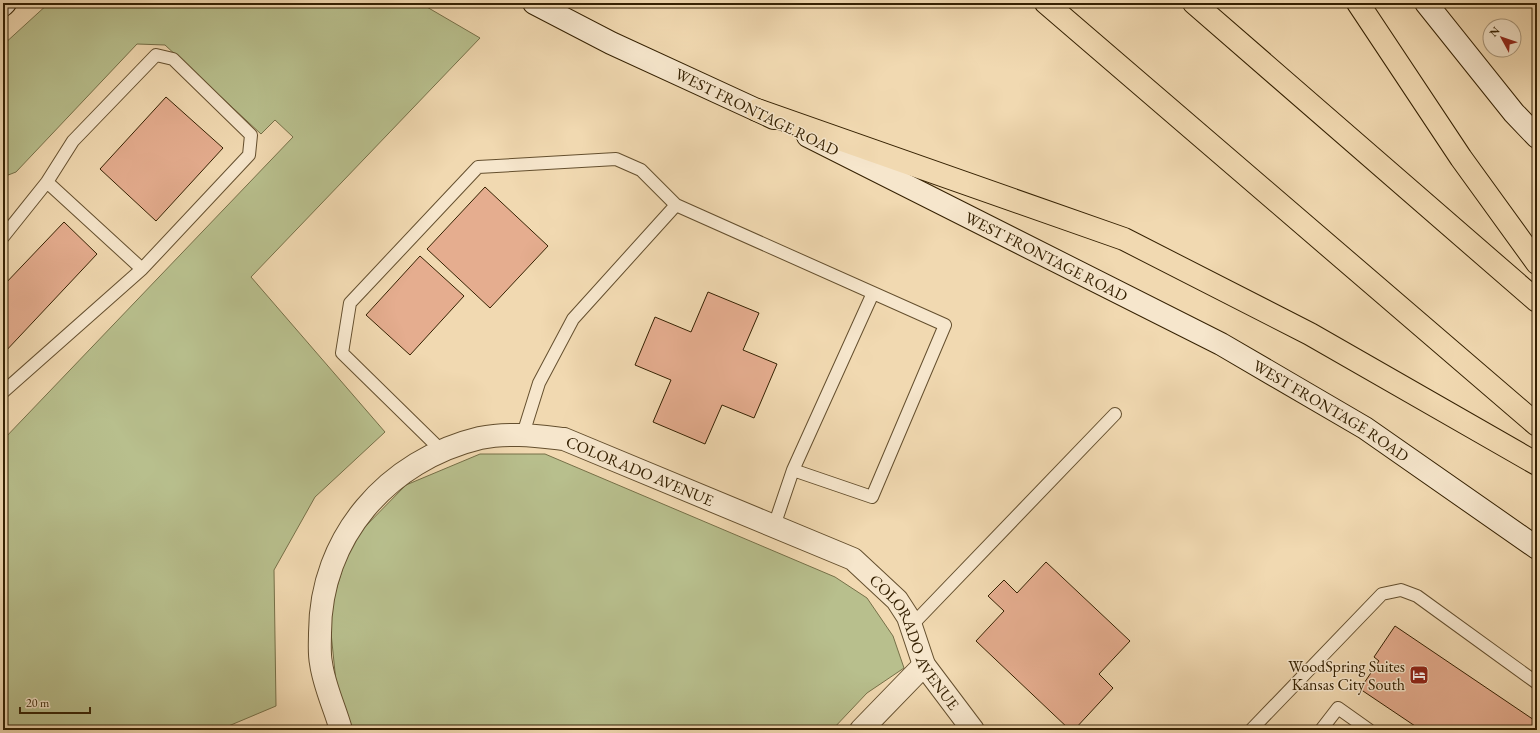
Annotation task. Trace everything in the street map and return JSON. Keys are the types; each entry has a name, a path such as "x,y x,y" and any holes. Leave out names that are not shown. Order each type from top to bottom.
{"highway":[{"path":"1046,3 1537,425"},
{"path":"1194,3 1537,301"},
{"path":"1358,3 1461,158 1537,263"},
{"path":"757,110 1124,239 1310,334 1537,464"}],"street":[{"name":"WEST FRONTAGE ROAD","path":"534,3 611,43 757,110 1221,344 1365,428 1537,548"},
{"path":"1426,3 1514,113 1537,137"},
{"name":"COLORADO AVENUE","path":"341,730 321,663 320,611 333,560 359,514 396,477 441,450 481,438 523,434 564,439 853,559 898,600 908,617 924,665 973,730"},
{"path":"861,730 924,665"}],"lane":[{"path":"3,392 142,269 249,155 251,135 173,59 156,55 73,141 47,182 4,234"},
{"path":"441,450 342,353 350,303 478,167 616,159 641,170 676,206 945,325 872,497 793,470"},
{"path":"47,182 142,269"},
{"path":"523,434 539,383 573,319 676,206"},
{"path":"774,526 793,470 873,293"},
{"path":"911,626 1115,414"},
{"path":"1252,730 1382,594 1401,590 1418,596 1537,683"},
{"path":"1321,730 1338,708 1369,730"}],"green space":[{"path":"49,3 420,3 480,38 251,277 385,432 315,497 274,570 276,706 219,730 3,730 3,440 293,137 275,120 261,134 165,45 137,44 16,172 3,177 3,45"},
{"path":"480,454 545,454 835,577 867,598 893,636 904,668 867,693 832,730 351,730 336,682 329,613 351,541 406,485"}],"building":[{"path":"166,97 223,148 156,221 100,169"},
{"path":"485,187 548,246 490,308 427,249"},
{"path":"64,222 97,254 3,354 3,286"},
{"path":"420,256 464,296 410,355 366,315"},
{"path":"708,292 759,313 743,350 777,364 754,418 722,405 705,444 653,422 671,380 635,365 655,317 691,332"},
{"path":"1046,562 1130,641 1099,674 1113,688 1074,730 1070,730 976,641 1004,611 988,596 1004,580 1017,593"},
{"name":"WoodSpring Suites Kansas City South","path":"1395,626 1537,722 1537,730 1421,730 1360,689 1379,661 1374,657"}],"place":[{"name":"WoodSpring Suites Kansas City South","path":"1419,675"}]}
